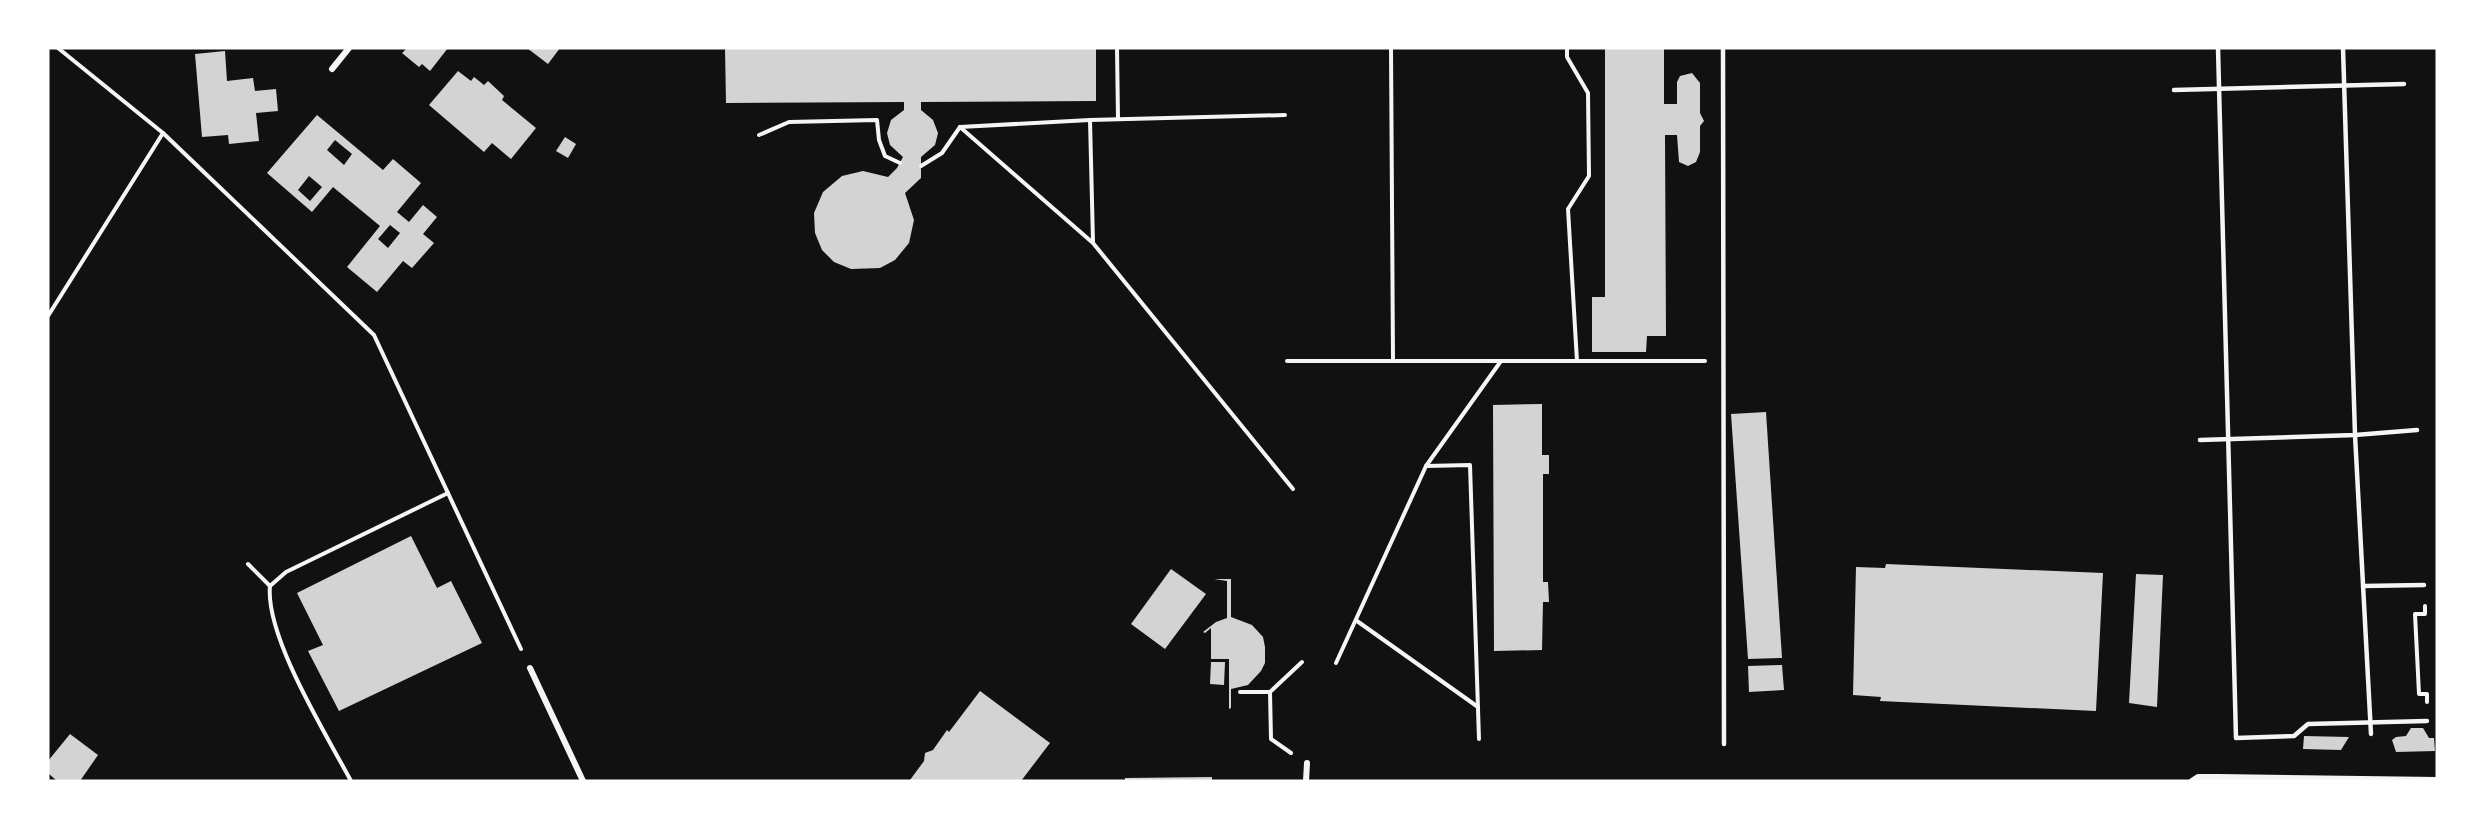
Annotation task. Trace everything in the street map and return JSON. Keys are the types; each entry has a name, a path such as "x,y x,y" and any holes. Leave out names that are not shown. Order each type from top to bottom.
{"street":[{"path":"332,69 350,48"},
{"path":"530,668 583,781"},
{"path":"1306,781 1307,763"},
{"path":"2192,781 2198,777 2437,780"}],"lane":[{"path":"1724,48 1724,744"},
{"path":"2218,48 2236,738 2294,736 2308,724 2427,721"},
{"path":"2343,48 2355,435 2371,734"},
{"path":"2174,90 2404,84"},
{"path":"2200,440 2355,435 2417,430"},
{"path":"2362,586 2424,585"}],"path":[{"path":"58,48 163,133 374,335 530,668"},
{"path":"1117,48 1118,119"},
{"path":"1391,48 1393,361"},
{"path":"1567,48 1567,57 1588,93 1589,176 1568,209 1577,360"},
{"path":"960,127 1090,120 1285,115"},
{"path":"759,135 789,122 877,120 879,140 885,156 900,163"},
{"path":"1090,120 1093,243"},
{"path":"921,166 942,153 960,127"},
{"path":"960,127 1093,243 1293,489"},
{"path":"48,316 163,133"},
{"path":"1287,361 1724,361"},
{"path":"1336,663 1426,466 1501,361"},
{"path":"1426,466 1470,465 1479,739"},
{"path":"351,781 293,671 268,603 270,586 286,572 448,493"},
{"path":"249,564 270,586"},
{"path":"2424,585 2425,614 2415,614 2419,694 2427,694 2427,721"},
{"path":"1357,621 1478,707"},
{"path":"1240,692 1270,692 1302,662"},
{"path":"1270,692 1271,739 1307,763"}],"building":[{"path":"407,48 448,48 430,71 422,64 419,67 402,53"},
{"path":"527,48 560,48 548,64"},
{"path":"725,48 1096,48 1096,101 921,102 921,110 933,120 938,133 935,145 921,157 921,178 905,193 914,220 909,243 895,260 880,268 851,269 834,262 822,250 815,233 814,213 823,192 842,176 863,171 888,177 897,168 903,157 890,145 887,133 891,120 904,110 904,102 726,103"},
{"path":"1605,48 1664,48 1664,104 1677,104 1677,82 1680,76 1692,73 1700,83 1700,113 1704,121 1700,126 1700,152 1696,162 1688,166 1679,162 1677,135 1665,135 1666,336 1647,336 1646,352 1592,352 1592,297 1605,297"},
{"path":"225,51 227,81 253,78 255,91 276,89 278,111 256,113 259,141 229,144 228,135 202,137 195,54"},
{"path":"458,71 471,81 474,77 484,85 488,81 504,96 502,100 536,128 511,159 492,143 484,152 429,105"},
{"path":"317,115 383,170 393,159 421,183 397,212 409,222 423,205 437,217 423,234 434,243 412,268 403,261 377,292 347,267 380,226 333,187 312,212 267,173","holes":["335,140 352,154 344,165 327,150","309,176 322,187 310,201 298,190","390,225 400,233 388,248 378,239"]},
{"path":"565,137 576,144 568,158 556,151"},
{"path":"1542,404 1542,455 1549,455 1549,474 1543,474 1543,582 1548,582 1549,602 1543,602 1542,650 1494,651 1493,405"},
{"path":"1766,412 1782,658 1748,659 1731,414"},
{"path":"411,536 437,588 451,581 482,643 339,711 308,651 323,645 297,593"},
{"path":"1886,564 2103,573 2096,711 1880,701 1881,697 1853,695 1856,567 1885,568"},
{"path":"1171,569 1206,594 1165,649 1131,624"},
{"path":"2136,574 2163,575 2157,707 2129,703"},
{"path":"1214,579 1231,579 1231,617 1252,625 1263,637 1265,647 1265,663 1261,671 1248,685 1231,689 1231,708 1229,709 1229,659 1211,659 1211,628 1203,632 1216,622 1227,618 1227,581"},
{"path":"1211,662 1225,662 1224,685 1210,684"},
{"path":"1782,665 1784,690 1749,692 1748,666"},
{"path":"980,691 1050,743 1021,781 910,780 924,761 925,753 933,750 947,730 949,732"},
{"path":"2411,728 2423,728 2429,738 2434,738 2435,751 2396,752 2392,740 2406,736"},
{"path":"70,734 98,755 80,781 57,781 48,773 48,761"},
{"path":"2304,736 2349,737 2341,750 2303,749"},
{"path":"1212,777 1212,781 1125,781 1125,778"}]}
